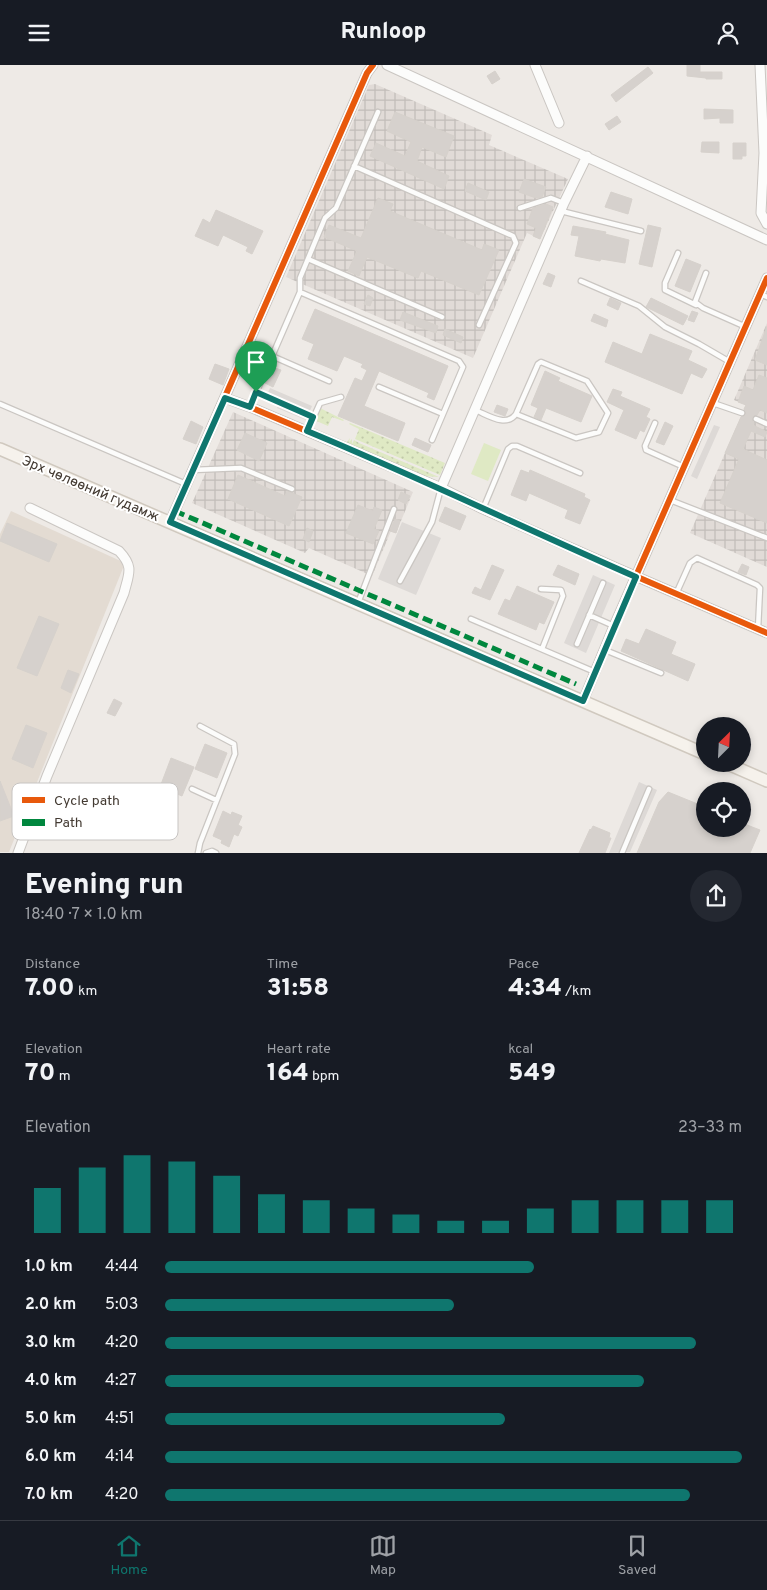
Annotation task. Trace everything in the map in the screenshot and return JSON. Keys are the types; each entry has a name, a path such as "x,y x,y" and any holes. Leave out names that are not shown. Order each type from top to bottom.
{"main road":[{"name":"Эрх чөлөөний гудамж","path":"0,449 696,750"},
{"path":"749,773 767,781"}],"street":[{"path":"170,522 367,73 373,65"},
{"path":"387,65 767,240"},
{"path":"535,65 559,123"},
{"path":"760,65 764,153 761,213 767,224"},
{"path":"441,488 562,207 588,156"},
{"path":"583,701 730,362 763,295 767,278"},
{"path":"225,398 441,488 483,509 767,633"},
{"path":"30,508 119,551 128,561 129,567 124,593 44,783"},
{"path":"18,853 23,840"}],"lane":[{"path":"250,407 300,292 300,278 325,218 336,207 378,112"},
{"path":"354,166 513,236 516,243 479,325"},
{"path":"520,208 551,198 562,207 641,231"},
{"path":"678,253 665,283 665,290 746,327"},
{"path":"308,259 442,317"},
{"path":"702,308 695,302 706,273"},
{"path":"581,281 638,306 665,327 730,362"},
{"path":"300,292 460,361 463,367 432,440"},
{"path":"272,356 329,381"},
{"path":"475,410 499,420 508,421 512,419 538,364 541,362 587,381 608,413"},
{"path":"379,387 443,415"},
{"path":"256,392 313,417"},
{"path":"307,431 320,403 341,397"},
{"path":"712,403 742,413"},
{"path":"0,404 186,484"},
{"path":"516,414 576,438 599,432 611,407"},
{"path":"756,419 767,424"},
{"path":"654,423 645,446 646,450 684,467"},
{"path":"483,509 508,449 512,446 517,446 580,473"},
{"path":"192,470 241,467 292,489"},
{"path":"400,581 432,522 441,488"},
{"path":"670,501 767,538"},
{"path":"358,603 394,509"},
{"path":"676,594 690,563 697,558 760,588 758,629"},
{"path":"577,644 603,583"},
{"path":"540,589 561,590 563,596 542,649"},
{"path":"589,615 614,626"},
{"path":"471,619 596,673"},
{"path":"605,650 661,673"},
{"path":"198,853 216,800 235,754 234,744 200,727"},
{"path":"192,789 216,800"},
{"path":"622,853 649,789"},
{"path":"206,853 212,851 216,853"}],"shaded area":[{"path":"375,84 492,135 489,145 568,179 540,239 527,233 473,358 286,277 369,85"},
{"path":"767,323 767,567 690,533 746,405 734,400"},
{"path":"270,388 312,406 306,420 277,408 280,401 267,395"},
{"path":"233,412 413,492 396,533 391,531 372,576 309,548 305,553 192,503"},
{"path":"714,425 720,427 697,479 691,476"},
{"path":"11,511 125,563 37,783 12,783 12,840 14,840 9,852 0,852 0,534"},
{"path":"402,522 441,538 416,595 378,579"},
{"path":"593,575 615,585 586,653 564,643"},
{"path":"639,782 657,790 630,852 609,853"}],"green space":[{"path":"320,408 344,420 332,417 328,426 314,420"},
{"path":"350,423 445,463 440,475 355,439 359,429"},
{"path":"350,438 349,442 352,439 352,444 354,440 439,477 423,476 341,440 347,442"},
{"path":"484,443 501,450 488,481 471,474"}],"building":[{"path":"687,65 700,65 700,72 722,72 722,79 687,76"},
{"path":"648,67 653,73 616,102 611,95"},
{"path":"495,71 500,79 492,84 487,76"},
{"path":"704,109 733,110 733,123 720,123 720,118 704,119"},
{"path":"395,112 454,136 446,157 422,147 417,161 449,176 444,189 370,156 376,143 405,156 411,142 387,131"},
{"path":"617,116 621,122 609,130 605,124"},
{"path":"702,142 719,142 719,153 701,152"},
{"path":"733,143 746,143 746,156 742,156 742,159 733,159"},
{"path":"524,179 546,187 542,197 536,198 519,192"},
{"path":"468,183 489,192 486,200 465,191"},
{"path":"611,192 632,199 628,214 605,207"},
{"path":"378,198 393,204 390,211 482,250 484,244 499,250 479,295 421,271 418,278 367,257 359,276 348,271 357,251 324,237 329,225 361,238"},
{"path":"546,204 553,207 540,239 533,236 536,228 527,224 533,208"},
{"path":"216,210 263,231 252,254 246,251 248,247 223,235 218,246 195,236 203,219 210,223"},
{"path":"648,225 661,228 652,267 639,264"},
{"path":"573,226 606,232 605,234 629,240 625,263 575,256 579,236 571,235"},
{"path":"686,259 701,265 690,292 675,286"},
{"path":"548,273 555,276 551,287 543,284"},
{"path":"368,295 373,298 370,306 364,304"},
{"path":"610,298 621,303 618,310 607,305"},
{"path":"651,298 688,316 683,325 646,307"},
{"path":"315,309 448,366 434,400 427,397 429,393 379,371 364,406 405,423 398,441 338,416 355,378 362,381 367,370 361,367 363,364 344,356 337,371 308,359 314,344 302,339"},
{"path":"692,311 698,313 694,322 688,320"},
{"path":"403,312 438,326 436,333 400,320"},
{"path":"594,314 608,320 606,327 591,321"},
{"path":"767,326 767,365 755,360"},
{"path":"445,329 463,337 461,343 443,335"},
{"path":"650,334 692,351 688,360 707,369 702,378 691,373 682,394 605,362 613,342 642,354"},
{"path":"253,363 264,366 257,380 248,376"},
{"path":"215,364 229,369 223,385 209,379"},
{"path":"275,368 281,370 273,387 265,383 271,369 274,370"},
{"path":"545,371 560,378 558,381 592,396 581,422 546,408 541,420 534,417 538,408 531,405"},
{"path":"759,375 767,378 767,413 760,410 752,420 753,425 767,432 765,437 751,431 743,449 767,460 767,523 720,503 739,459 725,453 741,417 746,414 744,409 746,405 738,402 744,386 753,390"},
{"path":"613,389 622,392 620,396 650,409 646,417 650,419 644,432 640,430 636,439 615,430 624,410 607,402"},
{"path":"497,405 508,409 505,416 494,412"},
{"path":"191,421 203,427 196,444 183,439"},
{"path":"665,422 673,426 664,445 656,442"},
{"path":"245,433 267,443 259,461 237,450"},
{"path":"415,438 431,445 428,452 412,445"},
{"path":"521,470 529,473 530,470 585,494 584,497 590,500 580,524 565,518 568,510 529,493 526,501 511,495"},
{"path":"238,475 285,496 287,491 302,497 289,526 228,499"},
{"path":"401,492 410,496 406,504 398,500"},
{"path":"358,505 373,511 374,507 382,510 374,529 379,531 373,544 346,533"},
{"path":"445,507 466,516 460,530 439,521"},
{"path":"395,519 400,521 396,533 390,531"},
{"path":"7,523 57,544 49,562 0,541"},
{"path":"307,528 313,531 309,542 303,539"},
{"path":"742,564 749,567 746,575 738,572"},
{"path":"492,565 504,570 490,600 472,593 475,587 481,590"},
{"path":"558,565 579,574 575,585 553,575"},
{"path":"517,586 554,602 544,624 539,622 536,630 498,614 505,599 510,601"},
{"path":"39,616 59,624 37,676 17,668"},
{"path":"646,629 676,642 671,654 695,664 688,681 621,651 626,639 639,644"},
{"path":"68,670 79,674 71,693 61,688"},
{"path":"114,699 122,703 115,716 107,713"},
{"path":"26,725 47,733 33,768 12,759"},
{"path":"205,744 227,753 217,778 195,769"},
{"path":"171,758 194,767 182,796 178,794 178,783 162,783"},
{"path":"0,781 12,811 12,817 0,821"},
{"path":"668,792 696,803 696,837 751,837 751,826 760,830 750,853 637,853 659,802"},
{"path":"223,811 231,815 232,812 242,816 238,825 242,827 238,836 234,834 229,847 221,843 222,840 213,836"},
{"path":"593,826 610,833 609,838 611,838 605,853 579,853 590,829"}],"marked path":[{"path":"175,511 576,684"}],"cycle path":[{"path":"170,522 367,73 373,65"},
{"path":"583,701 767,278"},
{"path":"225,398 441,488 483,509 767,633"}],"route":[{"path":"256,392 313,417 307,431 441,488 483,509 636,577 583,701 170,522 225,398 250,407 256,392"}]}
